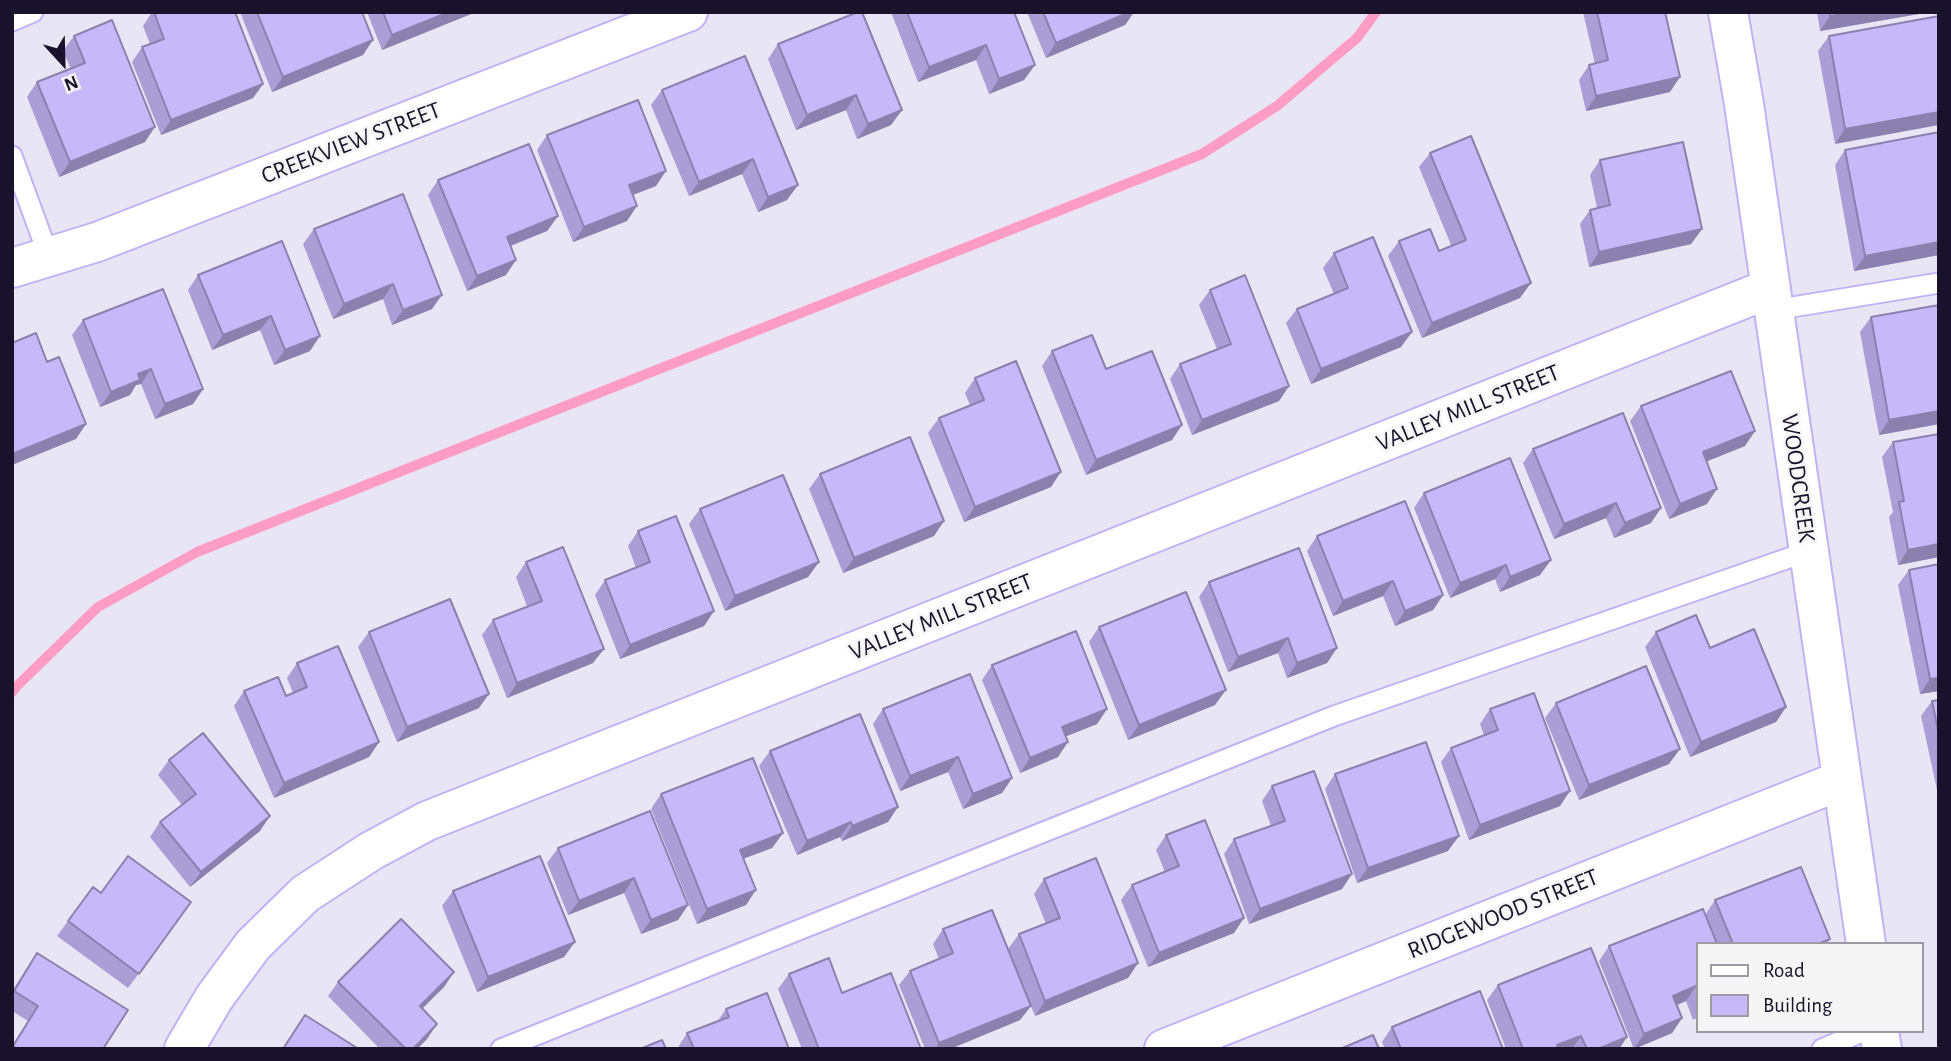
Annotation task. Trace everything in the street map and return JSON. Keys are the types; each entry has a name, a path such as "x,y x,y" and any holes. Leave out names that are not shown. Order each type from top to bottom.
{"street":[{"name":"CREEKVIEW STREET","path":"12,268 97,242 688,12"},
{"name":"WOODCREEK","path":"1728,12 1744,104 1866,942"},
{"name":"VALLEY MILL STREET","path":"184,1049 215,998 253,945 305,894 371,851 427,821 1772,299"},
{"name":"RIDGEWOOD STREET","path":"1164,1049 1842,780"}],"lane":[{"path":"12,21 33,12"},
{"path":"12,156 49,257"},
{"path":"1772,299 1939,283"},
{"path":"501,1049 1334,716 1809,551"},
{"path":"1822,1049 1859,1033"}],"building":[{"path":"154,12 235,12 263,84 171,120 142,47 164,39"},
{"path":"257,12 362,12 373,40 283,77"},
{"path":"383,12 449,12 392,35"},
{"path":"862,12 902,110 868,124 856,95 807,115 778,44"},
{"path":"907,12 1014,12 1035,65 999,79 986,45 929,67"},
{"path":"1043,12 1130,12 1056,43"},
{"path":"1597,12 1665,12 1680,77 1596,96 1589,65 1608,60"},
{"path":"1830,12 1852,12 1830,16"},
{"path":"1939,16 1939,112 1845,129 1829,36"},
{"path":"112,20 155,127 70,162 37,82 85,63 74,36"},
{"path":"745,56 798,185 768,197 753,159 699,182 662,90"},
{"path":"638,100 666,171 629,185 637,206 584,227 547,135"},
{"path":"1939,132 1939,242 1865,256 1845,150"},
{"path":"1471,136 1531,283 1432,323 1399,241 1430,229 1439,251 1466,240 1430,153"},
{"path":"1683,142 1702,229 1599,252 1590,210 1610,205 1600,160"},
{"path":"529,144 558,216 507,237 516,260 477,276 438,180"},
{"path":"403,194 442,295 403,310 393,284 344,304 314,229"},
{"path":"1373,237 1412,332 1321,369 1297,309 1348,288 1334,253"},
{"path":"282,241 320,336 285,350 271,316 223,335 198,275"},
{"path":"1245,275 1289,386 1202,420 1180,364 1231,344 1210,290"},
{"path":"163,289 203,389 165,404 151,369 138,374 140,380 111,392 83,320"},
{"path":"1939,305 1939,411 1889,420 1871,317"},
{"path":"36,333 47,362 59,357 86,424 12,454 12,343"},
{"path":"1092,335 1106,369 1152,351 1182,425 1096,460 1052,351"},
{"path":"1016,361 1061,472 975,507 939,418 984,400 975,378"},
{"path":"1731,371 1755,431 1703,452 1717,489 1680,504 1641,406"},
{"path":"1623,413 1661,508 1625,523 1616,503 1564,524 1533,449"},
{"path":"1939,434 1939,544 1908,550 1899,502 1904,501 1893,442"},
{"path":"910,437 944,521 854,558 820,474"},
{"path":"1510,458 1551,560 1510,577 1506,565 1460,583 1424,493"},
{"path":"783,475 819,562 735,596 700,509"},
{"path":"1405,501 1443,595 1405,611 1393,581 1343,601 1317,536"},
{"path":"676,516 714,611 630,645 605,580 650,562 638,531"},
{"path":"563,547 604,649 517,683 493,620 542,601 526,562"},
{"path":"1299,548 1337,648 1297,663 1288,638 1238,657 1209,582"},
{"path":"1939,564 1939,678 1930,679 1909,570"},
{"path":"1186,592 1226,690 1139,725 1099,627"},
{"path":"450,599 489,694 407,727 369,632"},
{"path":"1696,615 1710,648 1754,629 1786,707 1701,742 1656,632"},
{"path":"1076,631 1107,709 1062,727 1068,742 1030,758 992,665"},
{"path":"338,646 379,742 284,783 244,691 278,677 286,696 307,687 297,663"},
{"path":"1646,666 1680,749 1589,785 1556,703"},
{"path":"970,674 1012,778 973,794 958,757 910,776 883,709"},
{"path":"1534,693 1570,791 1480,825 1451,748 1498,730 1490,709"},
{"path":"1939,700 1939,735 1932,701"},
{"path":"860,714 898,807 852,826 851,822 807,841 770,751"},
{"path":"203,733 270,816 201,872 160,822 196,794 169,760"},
{"path":"1426,742 1459,836 1368,868 1335,774"},
{"path":"753,758 783,833 740,850 756,890 707,909 661,794"},
{"path":"1314,771 1352,874 1260,909 1234,839 1285,821 1272,786"},
{"path":"650,811 688,905 651,920 634,878 579,901 558,848"},
{"path":"1205,820 1244,918 1159,953 1132,885 1179,866 1166,835"},
{"path":"128,856 191,902 139,974 68,921 93,887 101,893"},
{"path":"540,856 575,942 488,977 453,891"},
{"path":"1096,858 1138,963 1045,1001 1019,934 1060,918 1044,879"},
{"path":"1801,867 1830,939 1823,942 1732,942 1715,900"},
{"path":"1703,909 1716,942 1696,942 1696,986 1673,996 1682,1018 1644,1034 1609,946"},
{"path":"992,910 1031,1006 939,1043 910,971 953,953 943,929"},
{"path":"401,919 454,972 420,1006 437,1024 413,1049 406,1049 338,982"},
{"path":"1591,948 1627,1037 1598,1049 1587,1049 1581,1036 1557,1045 1559,1049 1523,1049 1498,985"},
{"path":"37,953 128,1010 103,1049 18,1049 13,1046 38,1006 14,991"},
{"path":"829,958 842,993 891,973 921,1049 819,1049 789,974"},
{"path":"1480,991 1503,1049 1401,1049 1392,1027"},
{"path":"767,993 789,1049 694,1049 687,1033 729,1017 726,1009"},
{"path":"305,1015 357,1048 283,1049"},
{"path":"1373,1035 1379,1049 1340,1049"},
{"path":"662,1040 666,1049 640,1049"}],"waterway":[{"path":"12,692 98,607 197,552 1202,154 1277,106 1357,38 1376,12"}]}
